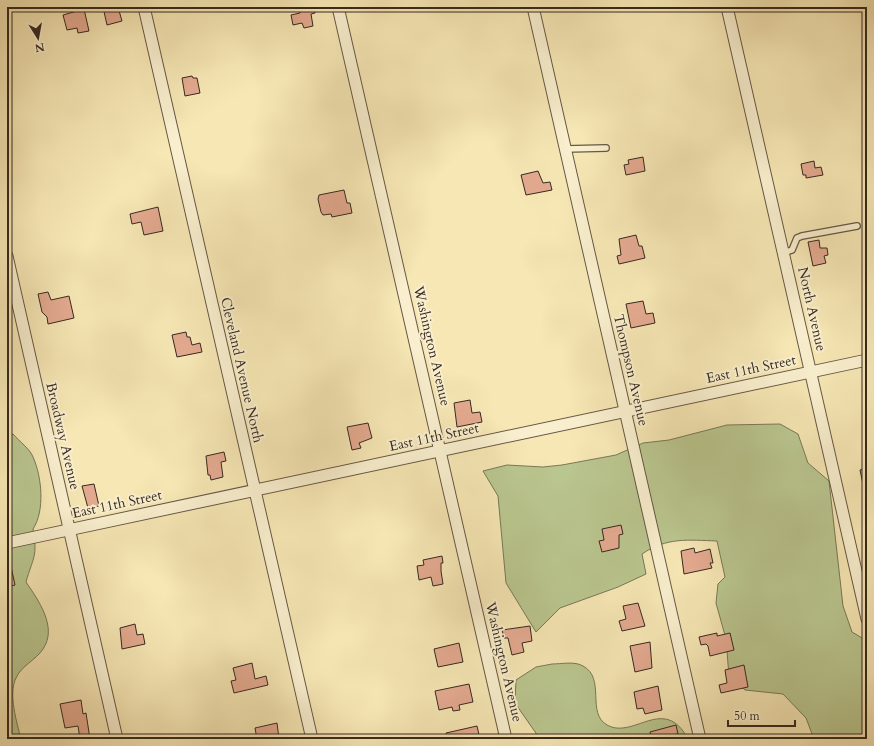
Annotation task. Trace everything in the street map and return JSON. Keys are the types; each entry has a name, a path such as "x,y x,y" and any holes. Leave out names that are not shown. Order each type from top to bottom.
{"street":[{"name":"Cleveland Avenue North","path":"144,7 312,739"},
{"name":"Washington Avenue","path":"338,7 506,739"},
{"name":"Thompson Avenue","path":"533,7 700,739"},
{"name":"North Avenue","path":"728,7 867,619"},
{"name":"Broadway Avenue","path":"7,256 117,739"},
{"name":"East 11th Street","path":"7,543 867,360"}],"lane":[{"path":"565,150 606,148"},
{"path":"783,253 792,250 797,238 802,236 856,226"}],"green space":[{"path":"780,424 798,434 808,463 829,481 843,606 852,632 867,641 867,739 814,739 806,718 783,694 745,690 729,676 726,639 716,603 718,584 725,577 717,541 697,540 669,542 651,549 642,554 646,574 618,587 560,608 536,632 506,583 498,496 483,471 507,465 543,467 562,465 616,455 643,443 669,440 727,425"},
{"path":"13,434 32,454 40,484 41,504 37,522 33,529 35,551 26,582 45,614 48,632 47,641 43,649 21,670 14,685 14,708 21,739 7,739 7,436"},
{"path":"552,664 580,664 590,671 594,679 598,712 601,720 607,725 617,728 628,727 659,719 669,720 679,726 688,739 540,739 515,703 516,680 536,667"}],"building":[{"path":"103,7 118,7 122,21 107,25"},
{"path":"299,7 314,7 315,13 311,14 313,26 304,28 302,23 293,25 291,15 300,13"},
{"path":"84,9 89,31 78,33 77,28 67,30 63,15"},
{"path":"192,76 193,78 197,78 200,93 185,96 182,78"},
{"path":"643,157 645,171 626,175 624,165 629,164 628,160"},
{"path":"814,161 815,168 821,167 823,175 806,178 806,175 803,175 801,164"},
{"path":"538,171 543,183 550,182 552,190 526,195 521,175"},
{"path":"344,190 347,203 350,203 352,213 332,217 331,214 323,215 318,199 319,195"},
{"path":"158,207 163,231 144,235 141,222 132,224 130,214"},
{"path":"636,235 639,246 642,246 645,258 619,264 617,256 621,255 619,239"},
{"path":"819,240 820,248 827,248 828,255 824,256 826,263 813,266 808,242"},
{"path":"48,292 51,300 69,296 74,318 48,324 47,317 42,312 38,294"},
{"path":"643,301 646,314 653,313 655,323 631,328 626,304"},
{"path":"186,332 187,337 190,337 192,345 200,343 202,352 177,357 172,335"},
{"path":"470,400 472,413 480,412 482,422 457,427 454,403"},
{"path":"368,423 372,438 359,443 361,448 352,450 347,427"},
{"path":"224,452 226,461 221,462 223,477 211,480 210,475 208,475 206,456"},
{"path":"867,468 867,489 864,489 860,470"},
{"path":"94,484 99,506 88,508 82,486"},
{"path":"621,525 623,534 619,535 619,548 602,552 599,541 604,540 602,529"},
{"path":"694,548 695,553 710,549 713,563 710,563 712,568 684,574 681,551"},
{"path":"442,556 443,563 441,563 441,571 443,584 433,586 431,577 419,580 417,566 424,565 423,560"},
{"path":"7,562 10,562 15,585 7,587"},
{"path":"638,603 645,626 622,631 619,621 626,619 623,606"},
{"path":"135,624 137,635 143,634 145,644 122,649 120,628"},
{"path":"530,626 532,641 522,643 524,652 512,655 508,638 504,638 502,630"},
{"path":"717,633 717,636 730,633 734,650 710,656 708,646 706,644 701,645 699,637"},
{"path":"650,642 652,668 635,672 630,646"},
{"path":"459,643 463,662 438,667 434,649"},
{"path":"252,663 255,679 266,676 268,685 234,693 231,681 236,680 233,668"},
{"path":"744,665 748,687 721,693 719,685 727,683 725,670"},
{"path":"469,684 473,702 459,705 460,710 453,711 452,707 439,710 435,691"},
{"path":"658,686 662,710 645,714 643,708 637,709 634,692"},
{"path":"81,700 83,714 86,713 90,739 80,739 78,726 65,728 60,704"},
{"path":"277,723 279,739 257,739 255,728"},
{"path":"676,725 678,734 671,735 672,739 652,739 650,732"},
{"path":"477,726 480,739 447,739 446,733"}]}
